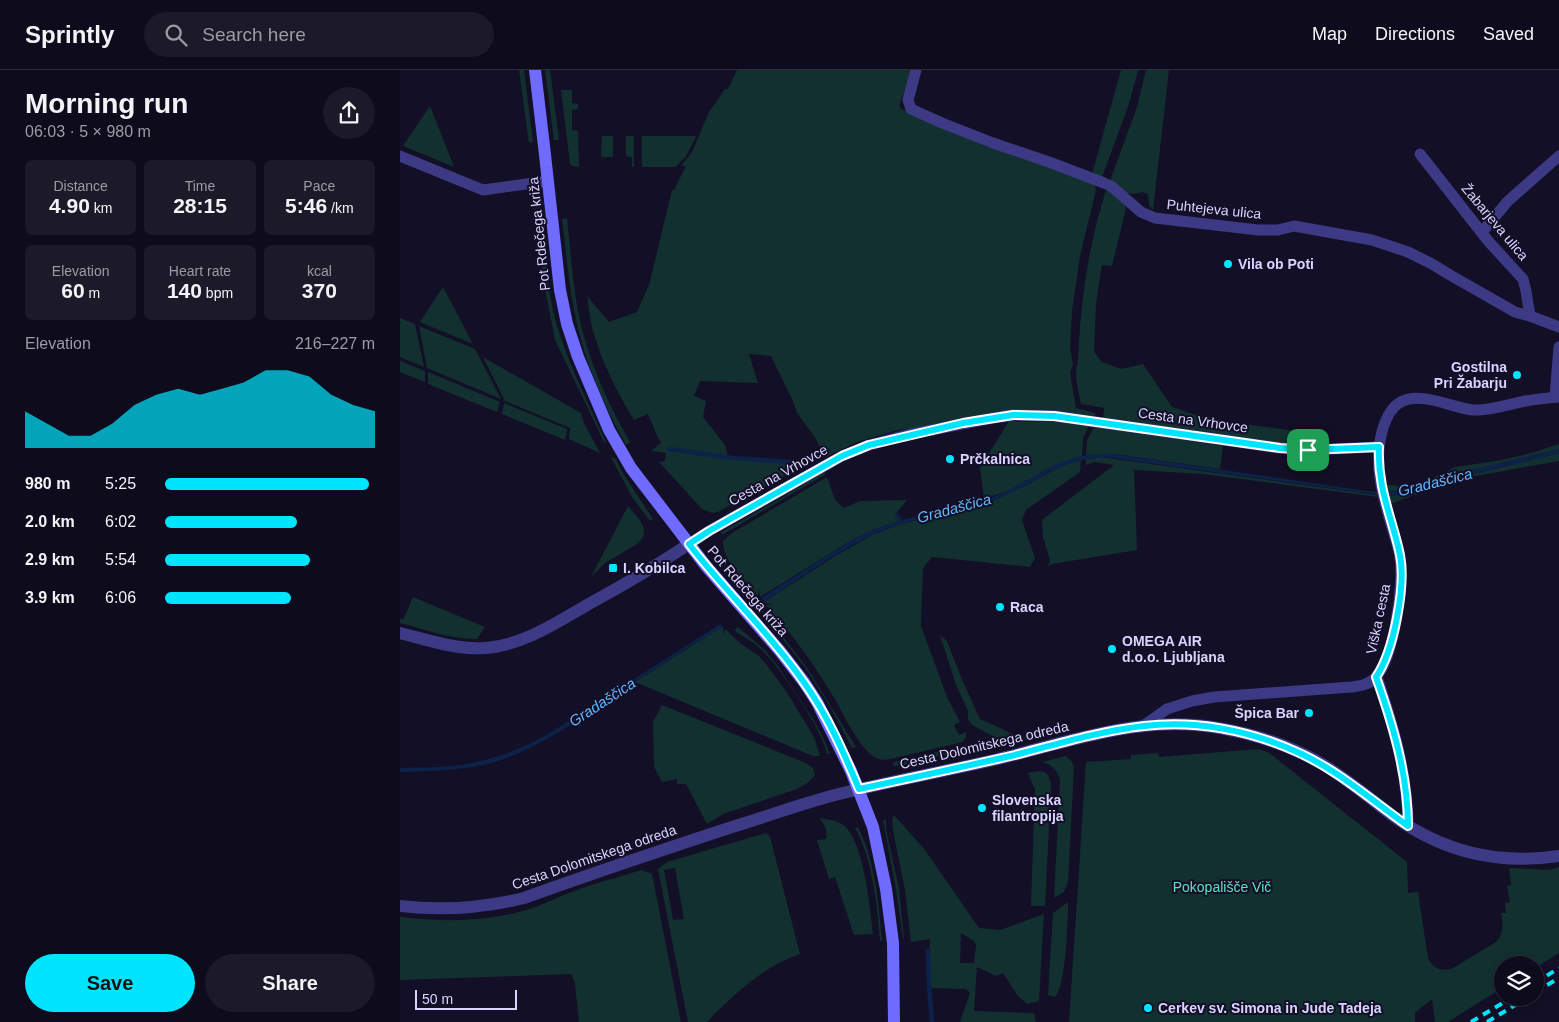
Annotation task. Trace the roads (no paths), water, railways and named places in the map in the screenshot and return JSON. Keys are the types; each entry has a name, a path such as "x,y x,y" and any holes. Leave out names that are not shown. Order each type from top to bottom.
{"main road":[{"name":"Pot Rdečega križa","path":"534,70 560,290 567,324 578,357 609,430 648,492 706,566 780,651 804,682 830,726 859,789 873,827 888,898 894,952 894,1022"}],"street":[{"name":"Puhtejeva ulica","path":"916,70 908,100 911,109 993,143 1111,186 1141,212 1155,218 1258,230 1278,230 1294,226 1372,240 1408,252 1432,264 1515,312 1559,327"},
{"name":"Žabarjeva ulica","path":"1420,154 1499,254 1523,279 1530,316"},
{"path":"400,156 483,190 548,181"},
{"path":"1482,232 1508,201 1559,156"},
{"name":"Viška cesta","path":"1376,677 1384,664 1388,652 1402,579 1400,556 1380,484 1379,447 1386,419 1399,403 1407,400 1433,400 1473,410 1483,410 1557,397 1559,348"},
{"name":"Cesta na Vrhovce","path":"400,633 461,647 479,648 508,644 528,637 654,567 709,531 842,456 869,445 903,436 993,418 1013,415 1054,416 1280,448 1308,450 1379,447"},
{"path":"1143,726 1167,709 1192,701 1351,687 1365,685 1376,677 1389,713 1401,759 1408,826"},
{"name":"Cesta Dolomitskega odreda","path":"400,906 466,908 516,900 699,838 859,789 997,759 1082,737 1143,726 1183,724 1207,726 1250,735 1296,751 1328,768 1408,826 1445,845 1482,855 1524,859 1559,856"}],"water":[{"name":"Gradaščica","path":"1559,449 1559,453 1455,477 1407,494 1388,496 1112,458 1095,458 1079,461 1064,466 994,500 902,524 858,542 683,651 566,728 516,754 474,767 400,772 400,768 444,767 478,762 505,754 531,743 556,729 847,543 872,530 899,521 895,515 897,513 902,520 984,500 1009,490 1057,464 1073,458 1098,454 1115,454 1367,491 1387,492 1406,490 1454,473"}],"waterway":[{"path":"669,449 733,458 789,462"},
{"path":"928,951 932,1022"}],"railway":[{"path":"1544,977 1559,968"},
{"path":"1544,987 1559,978"},
{"path":"1471,1022 1498,1006"},
{"path":"1487,1022 1514,1006"}],"place":[{"name":"Vila ob Poti","path":"1228,264"},
{"name":"Gostilna Pri Žabarju","path":"1517,375"},
{"name":"Prčkalnica","path":"950,459"},
{"name":"I. Kobilca","path":"613,568"},
{"name":"Raca","path":"1000,607"},
{"name":"OMEGA AIR d.o.o. Ljubljana","path":"1112,649"},
{"name":"Špica Bar","path":"1309,713"},
{"name":"Slovenska filantropija","path":"982,808"},
{"name":"Cerkev sv. Simona in Jude Tadeja","path":"1148,1008"}],"park label":[{"name":"Pokopališče Vič","path":"1222,887"}]}
